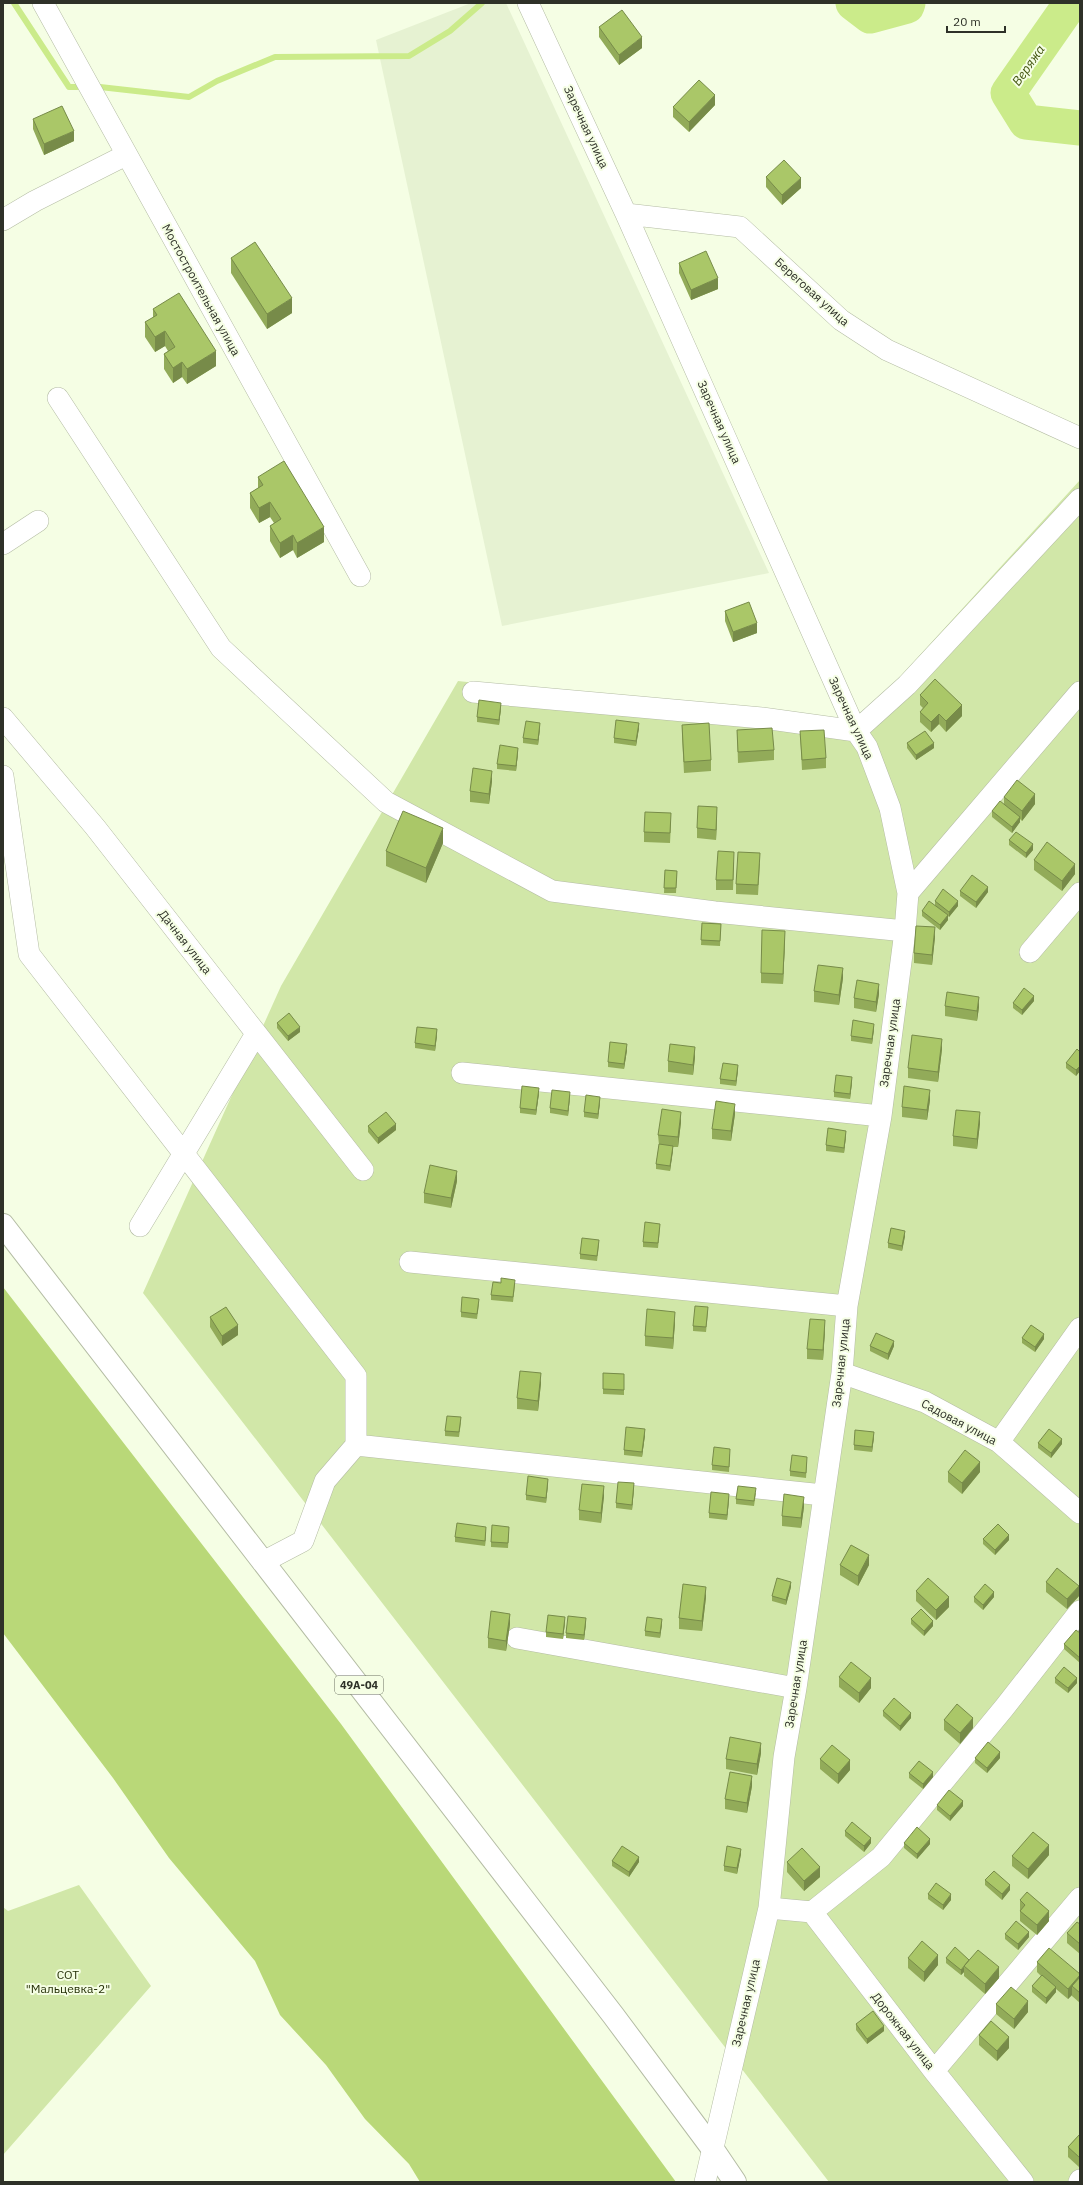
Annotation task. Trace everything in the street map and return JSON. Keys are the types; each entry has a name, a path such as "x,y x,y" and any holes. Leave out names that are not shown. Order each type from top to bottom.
{"main road":[{"name":"49А-04","path":"3,1225 613,2015 712,2148 735,2182"}],"street":[{"name":"Мостостроительная улица","path":"43,3 360,576"},
{"name":"Заречная улица","path":"528,3 626,214 856,731 866,747 890,808 908,893 905,931 880,1116 847,1306 842,1373 796,1688 784,1757 769,1908 705,2182"},
{"path":"3,220 34,201 126,155"},
{"name":"Береговая улица","path":"626,214 740,227 841,320 887,350 1080,438"},
{"path":"58,398 220,648 386,802 552,891 715,912 905,931"},
{"path":"474,692 762,718 856,731 907,685 1080,499"},
{"path":"3,544 38,520"},
{"path":"908,893 1080,692"},
{"name":"Дачная улица","path":"3,718 95,827 363,1170"},
{"path":"3,776 28,954 356,1376 356,1445 325,1481 303,1541 264,1562"},
{"path":"1030,952 1080,893"},
{"path":"140,1226 256,1034"},
{"path":"462,1073 880,1116"},
{"path":"410,1262 847,1306"},
{"path":"999,1442 1080,1328"},
{"name":"Садовая улица","path":"842,1373 925,1402 999,1442 1080,1512"},
{"path":"356,1445 823,1495"},
{"path":"769,1908 812,1912 881,1857 1004,1708 1080,1611"},
{"path":"517,1638 796,1688"},
{"path":"934,2071 1080,1898"},
{"name":"Дорожная улица","path":"812,1912 934,2071 1023,2182"}],"shaded area":[{"path":"471,3 506,3 769,573 502,626 376,40"}],"green space":[{"path":"1080,480 1080,2182 829,2182 143,1293 281,986 458,681 821,721 867,713"},
{"path":"3,1287 341,1724 676,2182 420,2182 409,2164 365,2119 326,2065 280,2015 255,1961 169,1858 113,1778 3,1633"},
{"name":"СОТ \"Мальцевка-2\"","path":"79,1885 151,1986 3,2155 3,1907 8,1911"}],"building":[{"path":"622,10 642,37 619,55 599,27"},
{"path":"699,80 715,95 689,122 673,107"},
{"path":"62,106 74,131 44,144 33,119"},
{"path":"784,160 801,178 782,195 766,177"},
{"path":"255,242 292,298 267,314 231,258"},
{"path":"706,251 718,278 691,290 679,263"},
{"path":"179,293 216,351 187,369 182,362 173,368 164,354 175,347 165,331 155,337 145,322 157,315 153,309"},
{"path":"284,461 324,527 297,543 293,535 280,543 270,526 281,519 270,502 259,508 250,493 263,485 258,477"},
{"path":"749,602 757,623 733,632 725,611"},
{"path":"935,679 962,705 946,721 939,714 931,722 920,712 928,703 920,695"},
{"path":"479,700 501,703 499,720 477,717"},
{"path":"616,720 639,723 636,741 614,738"},
{"path":"526,721 540,723 538,740 523,738"},
{"path":"709,723 711,760 684,762 682,725"},
{"path":"772,728 774,750 738,752 737,730"},
{"path":"824,730 826,758 802,760 800,731"},
{"path":"925,731 934,743 916,755 907,743"},
{"path":"500,745 518,748 516,766 497,764"},
{"path":"473,768 492,771 489,794 470,791"},
{"path":"1017,780 1035,794 1022,811 1004,797"},
{"path":"1000,801 1020,817 1012,827 992,811"},
{"path":"698,806 717,807 716,830 697,828"},
{"path":"403,811 443,828 426,868 386,851"},
{"path":"645,812 671,813 670,833 644,832"},
{"path":"1016,832 1033,844 1026,853 1009,840"},
{"path":"1047,842 1075,864 1062,881 1034,860"},
{"path":"718,851 734,852 733,880 716,880"},
{"path":"738,852 760,853 758,885 736,884"},
{"path":"665,870 677,871 676,888 664,888"},
{"path":"972,875 988,887 976,902 960,891"},
{"path":"943,889 958,901 949,912 935,901"},
{"path":"929,901 948,915 940,925 922,911"},
{"path":"702,923 721,924 720,941 701,940"},
{"path":"916,926 935,927 932,955 914,953"},
{"path":"762,930 785,931 783,974 761,973"},
{"path":"818,965 843,968 839,995 814,991"},
{"path":"857,980 879,984 876,1002 854,998"},
{"path":"1024,988 1034,996 1022,1010 1013,1003"},
{"path":"947,992 979,997 977,1011 945,1006"},
{"path":"289,1013 300,1027 288,1036 277,1023"},
{"path":"853,1020 874,1024 872,1039 851,1036"},
{"path":"417,1027 437,1029 435,1046 415,1043"},
{"path":"912,1035 942,1039 938,1072 908,1068"},
{"path":"610,1042 627,1044 624,1064 608,1062"},
{"path":"670,1044 695,1047 693,1065 668,1061"},
{"path":"1077,1049 1080,1052 1080,1066 1076,1070 1066,1063"},
{"path":"723,1063 738,1065 736,1081 720,1079"},
{"path":"836,1075 852,1077 850,1094 834,1092"},
{"path":"522,1086 539,1088 536,1110 520,1108"},
{"path":"904,1086 930,1090 927,1110 902,1107"},
{"path":"552,1090 570,1092 568,1111 550,1108"},
{"path":"586,1095 600,1097 598,1114 584,1112"},
{"path":"716,1101 735,1104 731,1131 712,1129"},
{"path":"662,1109 681,1112 678,1137 658,1135"},
{"path":"956,1110 980,1112 977,1139 953,1136"},
{"path":"386,1112 396,1124 378,1138 368,1126"},
{"path":"828,1128 846,1131 844,1148 826,1145"},
{"path":"659,1144 673,1146 670,1166 656,1164"},
{"path":"430,1165 457,1171 451,1198 424,1193"},
{"path":"645,1222 660,1224 658,1243 643,1242"},
{"path":"891,1228 905,1231 902,1246 888,1243"},
{"path":"582,1238 599,1240 597,1256 580,1254"},
{"path":"501,1278 515,1280 513,1297 491,1295 493,1282 501,1283"},
{"path":"462,1297 479,1299 477,1314 461,1312"},
{"path":"695,1306 708,1307 706,1327 693,1326"},
{"path":"226,1307 238,1325 222,1336 210,1317"},
{"path":"647,1309 675,1312 673,1338 645,1336"},
{"path":"810,1319 825,1320 823,1350 807,1349"},
{"path":"1031,1325 1044,1334 1035,1347 1022,1338"},
{"path":"876,1333 894,1341 888,1354 870,1346"},
{"path":"520,1371 541,1373 538,1401 517,1398"},
{"path":"603,1373 624,1374 624,1390 603,1389"},
{"path":"447,1416 461,1417 459,1432 445,1431"},
{"path":"626,1427 645,1429 642,1452 624,1450"},
{"path":"1049,1429 1062,1439 1051,1453 1038,1443"},
{"path":"855,1430 874,1432 872,1447 854,1445"},
{"path":"714,1447 730,1449 729,1467 712,1465"},
{"path":"965,1450 980,1462 962,1483 948,1472"},
{"path":"792,1455 807,1457 806,1473 790,1471"},
{"path":"528,1476 548,1479 546,1498 526,1495"},
{"path":"618,1482 634,1483 632,1505 616,1503"},
{"path":"582,1484 604,1486 601,1513 579,1510"},
{"path":"738,1486 756,1488 754,1501 736,1499"},
{"path":"711,1492 729,1494 727,1515 709,1513"},
{"path":"784,1494 804,1497 801,1518 782,1516"},
{"path":"457,1523 486,1527 485,1541 455,1537"},
{"path":"998,1524 1009,1535 995,1550 983,1539"},
{"path":"492,1525 509,1527 508,1543 491,1542"},
{"path":"851,1545 869,1555 858,1576 840,1565"},
{"path":"1057,1568 1079,1586 1067,1599 1046,1582"},
{"path":"777,1578 791,1582 786,1600 772,1596"},
{"path":"928,1578 949,1597 936,1610 916,1591"},
{"path":"683,1584 706,1587 702,1621 679,1618"},
{"path":"985,1584 994,1592 983,1605 974,1597"},
{"path":"921,1609 933,1621 924,1631 911,1619"},
{"path":"491,1611 510,1614 506,1641 488,1638"},
{"path":"548,1615 565,1617 563,1634 546,1632"},
{"path":"568,1616 586,1618 584,1635 566,1633"},
{"path":"647,1617 662,1619 660,1633 645,1631"},
{"path":"1076,1630 1080,1633 1080,1658 1064,1644"},
{"path":"851,1662 871,1678 859,1693 839,1677"},
{"path":"1064,1667 1077,1678 1068,1688 1055,1678"},
{"path":"894,1698 911,1713 900,1726 883,1711"},
{"path":"957,1704 973,1718 960,1733 944,1720"},
{"path":"730,1737 761,1743 757,1764 726,1759"},
{"path":"988,1742 1000,1752 987,1768 975,1758"},
{"path":"832,1745 850,1760 838,1774 820,1759"},
{"path":"919,1761 933,1772 923,1784 909,1773"},
{"path":"730,1772 752,1776 747,1803 725,1799"},
{"path":"949,1790 963,1801 950,1816 937,1805"},
{"path":"852,1822 871,1838 864,1846 845,1831"},
{"path":"917,1827 930,1839 917,1854 904,1843"},
{"path":"1033,1832 1049,1845 1028,1869 1012,1856"},
{"path":"622,1846 639,1857 629,1872 612,1861"},
{"path":"727,1846 741,1849 737,1868 724,1866"},
{"path":"802,1848 820,1867 804,1881 787,1862"},
{"path":"994,1871 1010,1885 1002,1894 985,1880"},
{"path":"936,1883 951,1894 943,1905 928,1894"},
{"path":"1027,1892 1049,1911 1037,1925 1020,1911 1025,1905 1020,1900"},
{"path":"1016,1921 1029,1932 1018,1944 1005,1934"},
{"path":"1077,1922 1080,1924 1080,1944 1067,1933"},
{"path":"922,1941 938,1955 924,1972 908,1958"},
{"path":"955,1947 969,1960 961,1970 946,1958"},
{"path":"1049,1948 1080,1974 1068,1989 1037,1962"},
{"path":"978,1950 999,1967 985,1984 964,1966"},
{"path":"1042,1975 1056,1987 1046,1998 1032,1986"},
{"path":"1080,1977 1080,1993 1072,1986"},
{"path":"1011,1987 1028,2001 1014,2019 996,2004"},
{"path":"873,2011 884,2026 867,2039 856,2024"},
{"path":"991,2021 1009,2037 997,2051 979,2035"},
{"path":"1080,2134 1080,2156 1079,2157 1068,2147"}],"waterway":[{"path":"14,3 69,87 77,87"},
{"path":"100,87 189,97 217,81 275,57 409,56 450,31 482,3"},
{"name":"Веряжа","path":"853,3 870,16 907,6 908,3"},
{"name":"Веряжа","path":"1071,3 1008,93 1026,122 1080,128"}]}
